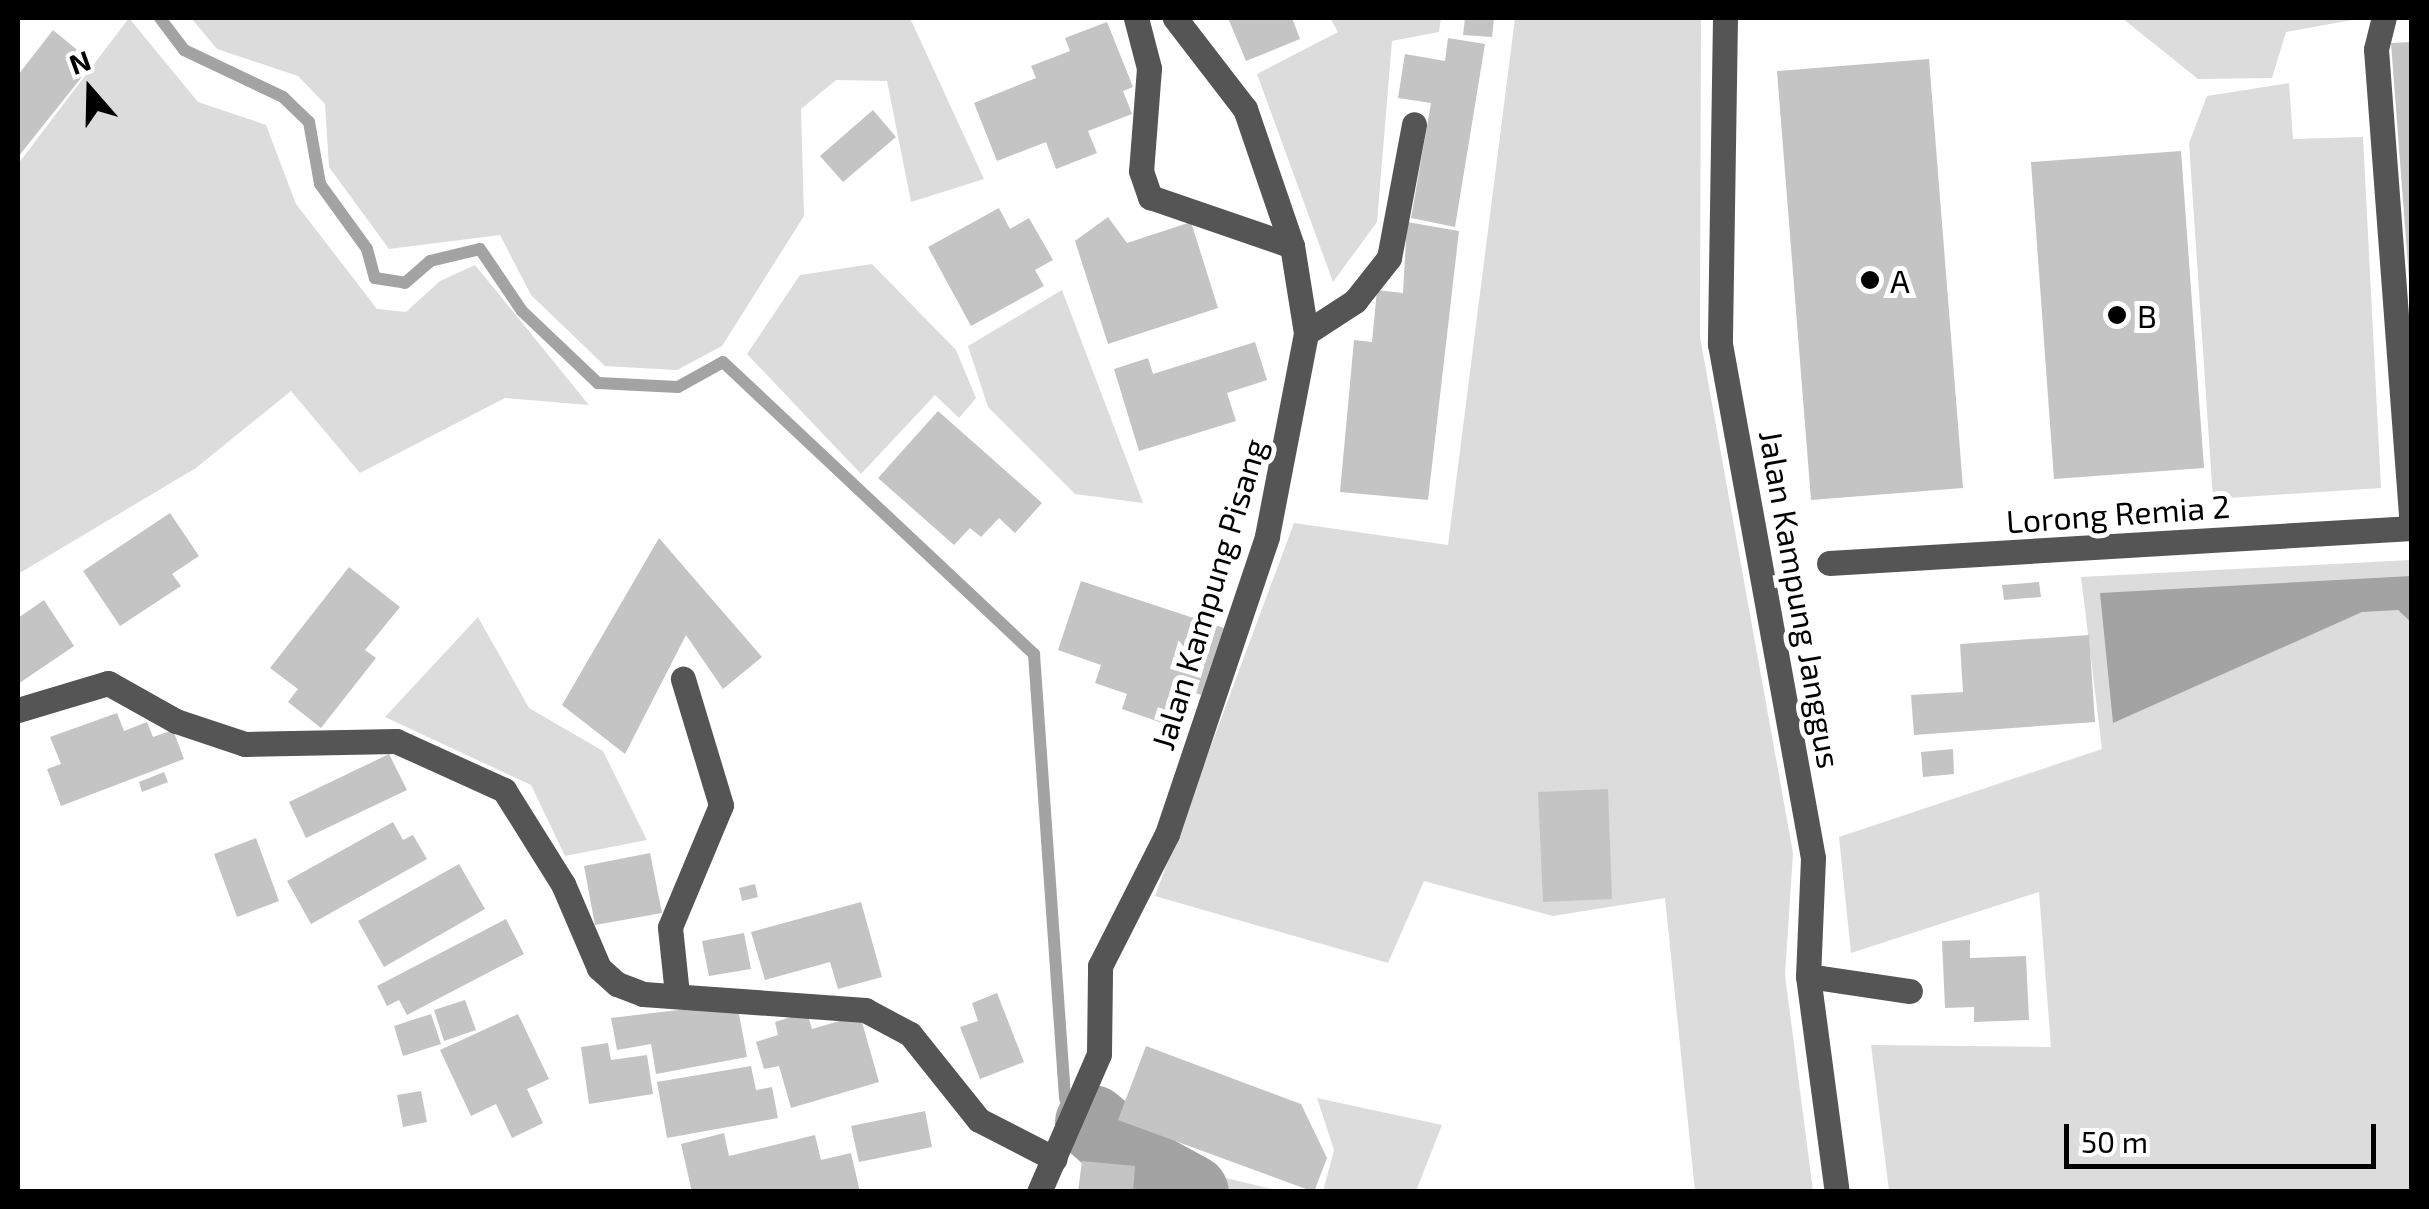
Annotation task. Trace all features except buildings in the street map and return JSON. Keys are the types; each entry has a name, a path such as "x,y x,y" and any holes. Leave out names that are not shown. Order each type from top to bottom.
{"street":[{"path":"1136,18 1149,68 1141,171 1150,197 1292,246"},
{"name":"Jalan Kampung Pisang","path":"1039,1192 1100,1054 1100,966 1167,834 1266,536 1306,332 1292,246 1245,109 1175,18"},
{"name":"Jalan Kampung Janggus","path":"1725,18 1720,344 1813,858 1808,976 1837,1192"},
{"path":"2384,18 2376,49 2412,528"},
{"path":"1306,332 1356,301 1389,258 1414,124"},
{"name":"Lorong Remia 2","path":"1829,564 2412,528"},
{"path":"677,994 670,927 721,805 683,679"},
{"path":"18,710 108,683 176,721 245,744 396,741 504,790 563,884 600,968 643,994 865,1010 910,1034 979,1120 1054,1159"},
{"path":"1808,976 1910,990"}],"shaded area":[{"path":"129,18 198,102 266,125 296,204 377,309 406,312 440,281 475,265 589,405 505,398 360,473 291,391 196,468 18,574 18,164"},
{"path":"191,18 910,18 984,179 911,202 887,81 836,80 801,109 804,216 722,346 677,370 605,366 531,295 500,235 389,249 329,167 325,104 298,76 217,49"},
{"path":"1330,18 1441,18 1439,32 1392,41 1377,222 1333,282 1257,74 1338,32"},
{"path":"1515,18 1701,18 1700,337 1793,853 1785,975 1813,1191 1695,1191 1665,898 1553,916 1424,881 1388,963 1155,896 1294,523 1448,545"},
{"path":"2122,18 2363,18 2286,32 2272,78 2198,79"},
{"path":"2289,83 2293,139 2363,137 2381,488 2213,499 2189,143 2207,96"},
{"path":"872,264 956,350 976,398 959,418 935,395 861,474 747,354 800,275"},
{"path":"1062,290 1143,503 1075,494 988,407 968,346"},
{"path":"2411,560 2411,1191 1889,1191 1871,1045 2051,1047 2039,892 1851,953 1839,837 2102,749 2081,577"},
{"path":"2411,576 2411,622 2398,610 2362,612 2113,723 2100,593"},
{"path":"478,617 529,708 603,751 647,840 565,856 531,785 385,717"},
{"path":"1317,1098 1442,1125 1416,1191 1323,1191 1334,1150"},
{"path":"1158,1162 1280,1191 1168,1191"}],"waterway":[{"path":"160,18 184,50 283,97 309,122 320,184 367,249 375,278 405,283 430,261 480,249 522,311 598,383 678,387 723,362 1034,654 1065,1099"},
{"path":"1092,1122 1140,1164 1191,1192"}],"place":[{"name":"A","path":"1870,280"},
{"name":"B","path":"2117,315"}]}
